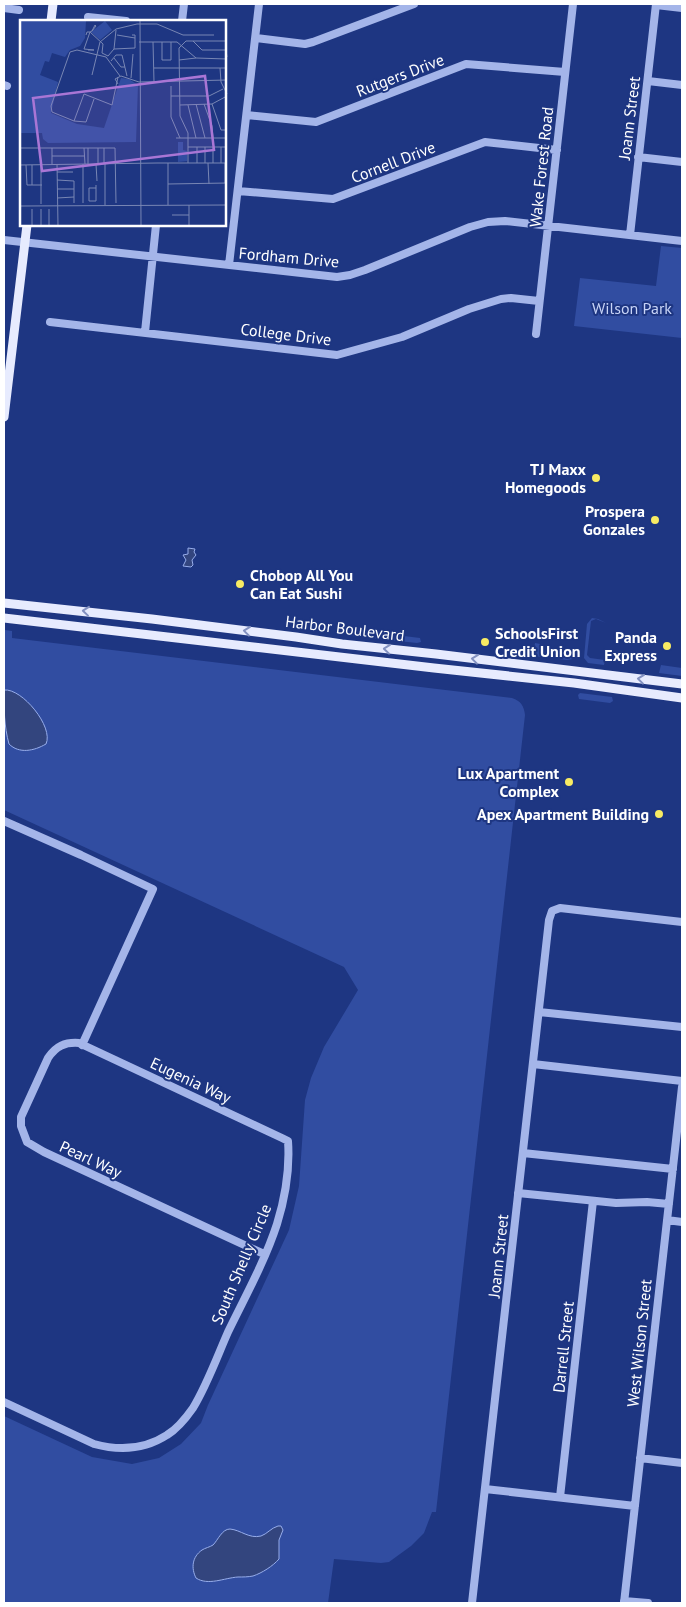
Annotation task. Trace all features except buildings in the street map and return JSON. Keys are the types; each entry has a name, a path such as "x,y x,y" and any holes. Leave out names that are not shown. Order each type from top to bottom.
{"main road":[{"path":"51,20 53,4"},
{"path":"4,416 27,226"},
{"name":"Harbor Boulevard","path":"4,603 296,636 342,644 682,684"},
{"name":"Harbor Boulevard","path":"4,618 574,683 682,698"}],"street":[{"path":"182,20 184,4"},
{"path":"229,265 259,4"},
{"path":"256,38 305,44 414,4"},
{"name":"Wake Forest Road","path":"536,334 574,4"},
{"path":"656,4 682,8"},
{"name":"Joann Street","path":"630,235 656,4"},
{"path":"4,8 19,10"},
{"path":"88,17 116,20"},
{"name":"Rutgers Drive","path":"247,115 316,122 466,64 565,72"},
{"path":"648,81 682,85"},
{"name":"Cornell Drive","path":"238,190 333,199 484,142 557,150"},
{"path":"638,158 682,162"},
{"name":"Fordham Drive","path":"4,240 321,276 344,276 482,223 505,221 682,241"},
{"path":"145,332 156,226"},
{"name":"College Drive","path":"50,322 337,354 402,337 469,309 501,299 511,298 539,301"},
{"path":"4,821 153,889 82,1045"},
{"name":"Joann Street","path":"472,1603 549,920 552,911 560,908 682,922"},
{"path":"539,1012 682,1028"},
{"name":"Pearl Way","path":"82,1045 66,1043 52,1052 48,1058 21,1117 22,1132 27,1142 44,1152 264,1254"},
{"name":"Eugenia Way","path":"82,1045 273,1133 288,1142"},
{"path":"533,1064 682,1081"},
{"name":"West Wilson Street","path":"624,1602 682,1086"},
{"name":"South Shelly Circle","path":"4,1402 94,1444 107,1448 130,1449 153,1443 168,1435 186,1417 200,1393 276,1225 285,1190 288,1142"},
{"path":"523,1153 673,1169"},
{"path":"518,1193 616,1203 647,1202 669,1204"},
{"name":"Darrell Street","path":"560,1497 593,1201"},
{"path":"667,1220 682,1222"},
{"path":"640,1458 682,1463"},
{"path":"485,1488 635,1506"},
{"path":"633,1520 643,1521"},
{"path":"624,1602 648,1603"}],"green space":[{"name":"Wilson Park","path":"661,246 682,248 682,338 574,326 580,278 656,286"},
{"path":"592,618 598,619 606,623 596,619 591,621 587,655 590,658 605,660 604,665 588,663 584,658 587,624"},
{"path":"353,626 356,626 356,630 420,638 421,642 352,636"},
{"path":"5,630 12,631 12,638 512,698 520,702 524,709 525,715 436,1512 432,1512 424,1533 411,1546 389,1562 334,1559 328,1603 4,1603 4,1416 92,1457 132,1464 159,1458 181,1444 201,1423 289,1230 299,1186 305,1100 311,1078 324,1047 358,990 344,967 4,810"},
{"path":"535,643 540,644 540,653 573,657 573,659 533,656"},
{"path":"661,665 682,668 682,676 659,673"},
{"path":"580,693 612,697 613,701 610,703 579,699 578,695"}],"shaded area":[{"path":"188,548 195,549 196,555 192,560 193,565 191,567 183,566 186,560 183,555 188,554"},
{"path":"4,690 19,695 35,710 45,728 46,744 37,748 22,750 9,744 5,724"},
{"path":"281,1526 283,1530 279,1540 279,1559 267,1569 253,1576 216,1581 196,1578 193,1570 194,1559 202,1550 213,1545 227,1529 257,1537"}],"place":[{"name":"TJ Maxx Homegoods","path":"596,478"},
{"name":"Prospera Gonzales","path":"655,520"},
{"name":"Chobop All You Can Eat Sushi","path":"240,584"},
{"name":"SchoolsFirst Credit Union","path":"485,642"},
{"name":"Panda Express","path":"667,646"},
{"name":"Lux Apartment Complex","path":"569,782"},
{"name":"Apex Apartment Building","path":"659,814"}]}
